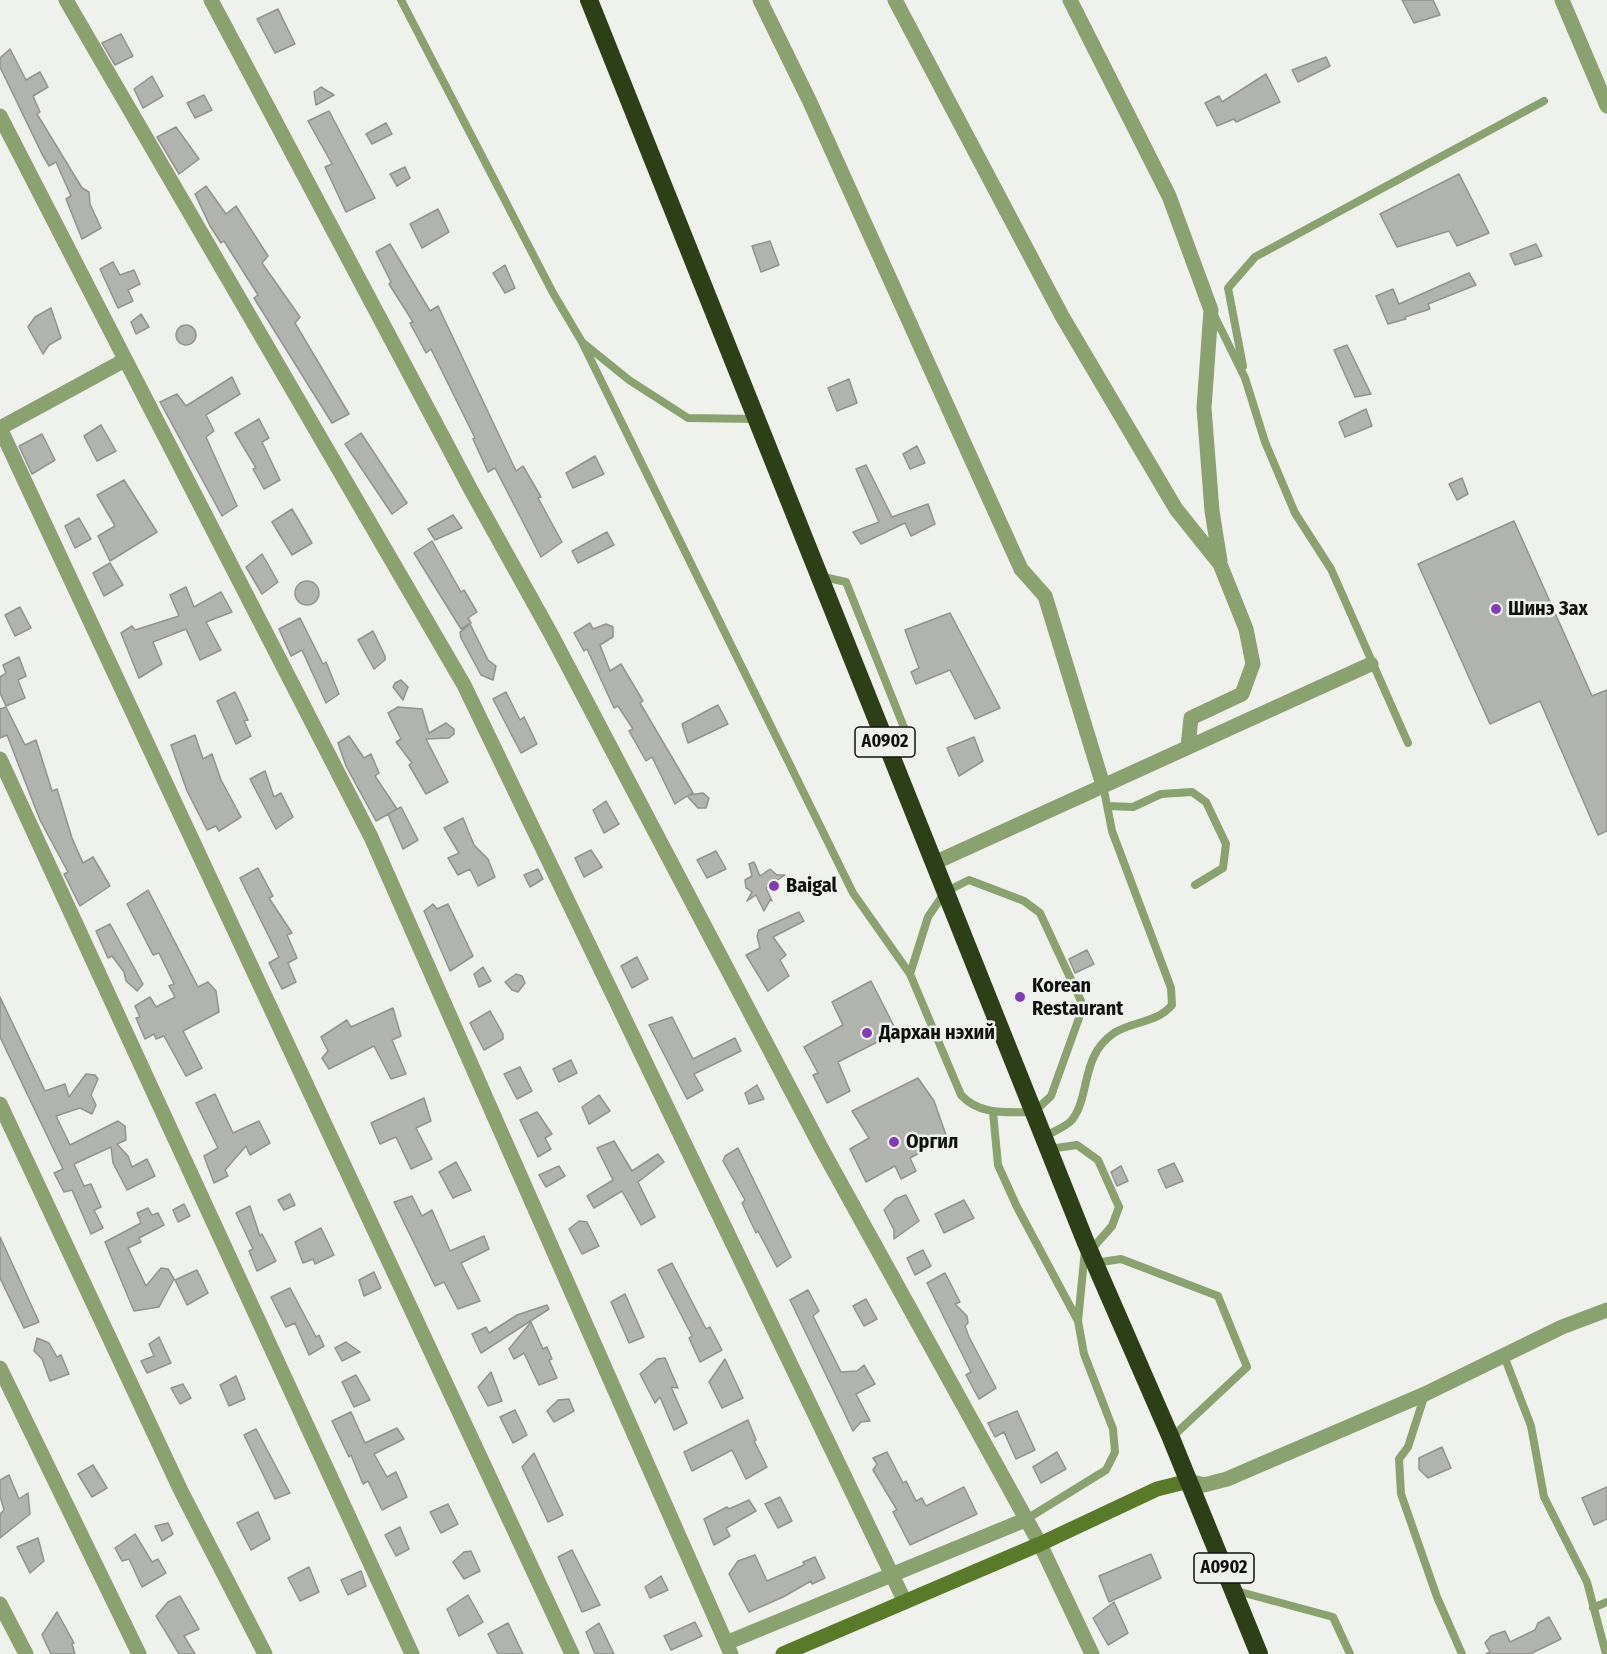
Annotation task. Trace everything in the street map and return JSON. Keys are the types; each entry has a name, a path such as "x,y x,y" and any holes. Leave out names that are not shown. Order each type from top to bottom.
{"highway":[{"name":"A0902","path":"589,0 1090,1253 1189,1481 1259,1654"}],"street":[{"path":"66,0 464,685 905,1602"},
{"path":"211,0 824,1153 1025,1520 1041,1544 1092,1654"},
{"path":"760,0 809,100 1021,568 1045,596 1103,785"},
{"path":"895,0 1062,316 1176,509 1220,564"},
{"path":"1070,0 1169,196 1211,310 1204,408 1212,511 1220,564 1246,629 1252,664 1242,694 1191,718 1188,747"},
{"path":"1562,0 1607,106"},
{"path":"0,116 371,837 728,1648 891,1573 1025,1520"},
{"path":"125,360 0,428 572,1654"},
{"path":"934,863 1371,664"},
{"path":"0,759 412,1654"},
{"path":"0,1104 182,1491 265,1654"},
{"path":"783,1654 1041,1544 1157,1489 1189,1481 1204,1485 1227,1479 1425,1394 1562,1328 1607,1310"},
{"path":"0,1368 139,1654"},
{"path":"0,1604 26,1654"}],"lane":[{"path":"401,0 553,293 582,342 853,893 910,974 961,1095 970,1105 993,1112 1034,1112 1050,1096 1079,1018 1081,1001 1040,913 1024,901 969,880 945,892 928,917 910,974"},
{"path":"1408,743 1371,664 1331,569 1295,513 1265,442 1245,378 1228,288 1255,257 1544,101"},
{"path":"1211,310 1245,378"},
{"path":"582,342 629,380 688,418 755,419"},
{"path":"818,576 846,582 907,735 906,741 891,757"},
{"path":"865,692 887,684"},
{"path":"1046,1143 1072,1120 1083,1092 1090,1062 1114,1033 1165,1014 1172,1005 1172,988 1112,831 1103,785"},
{"path":"1108,806 1133,807 1161,794 1192,792 1206,802 1226,844 1223,868 1195,885"},
{"path":"993,1112 998,1165 1017,1207 1078,1321 1084,1354 1113,1429 1115,1452 1106,1470 1025,1520"},
{"path":"1046,1143 1077,1145 1098,1160 1119,1207 1112,1226 1090,1253 1078,1321"},
{"path":"1090,1253 1121,1258 1218,1296 1247,1367 1170,1438"},
{"path":"1504,1356 1531,1426 1544,1497 1587,1582 1605,1654"},
{"path":"1425,1394 1408,1447 1399,1460 1401,1494 1437,1597 1462,1654"},
{"path":"1233,1589 1333,1617 1350,1654"},
{"path":"1593,1608 1607,1602"}],"building":[{"path":"1402,0 1433,0 1440,15 1414,23"},
{"path":"278,9 295,44 275,53 257,19"},
{"path":"121,34 133,56 115,65 102,43"},
{"path":"10,49 26,80 40,72 48,87 33,96 40,112 37,114 82,188 89,192 90,204 101,228 82,239 66,199 71,196 56,162 49,166 0,67 0,58"},
{"path":"1326,57 1330,66 1298,82 1292,70"},
{"path":"1266,74 1280,102 1236,122 1234,119 1217,126 1205,103 1219,96 1222,102"},
{"path":"152,76 163,96 143,108 134,89"},
{"path":"321,87 334,95 316,105 314,92"},
{"path":"204,95 212,110 195,118 187,103"},
{"path":"329,111 375,198 346,212 325,167 332,164 308,121"},
{"path":"386,123 392,134 372,144 366,134"},
{"path":"176,127 199,159 179,174 157,137"},
{"path":"405,167 410,178 397,186 390,174"},
{"path":"1459,174 1489,233 1457,246 1449,231 1397,247 1380,214"},
{"path":"206,186 226,214 236,206 268,256 262,263 300,317 295,323 349,414 332,423 254,298 258,295 224,241 221,243 210,226 195,194"},
{"path":"438,209 449,232 422,248 410,224"},
{"path":"770,241 779,265 761,272 752,246"},
{"path":"390,244 430,311 438,306 516,471 523,466 541,497 538,498 562,542 541,557 495,468 488,472 473,439 475,438 431,349 426,353 410,323 413,322 389,284 391,282 376,252"},
{"path":"1536,244 1542,256 1515,265 1510,254"},
{"path":"113,262 120,275 134,270 140,284 128,290 133,301 118,308 100,269"},
{"path":"505,265 515,288 505,293 493,273"},
{"path":"1469,273 1476,285 1428,304 1430,309 1388,324 1376,296 1393,289 1399,304"},
{"path":"51,308 61,338 49,345 43,354 28,327 35,317"},
{"path":"141,314 149,327 136,334 131,322"},
{"path":"186,325 193,328 196,335 193,342 186,345 179,342 176,335 179,328"},
{"path":"1347,345 1371,394 1355,397 1334,350"},
{"path":"232,377 240,394 206,415 214,431 206,437 237,506 222,516 160,402 177,394 186,406"},
{"path":"849,379 857,403 837,411 828,388"},
{"path":"1366,409 1372,426 1345,437 1339,422"},
{"path":"259,419 269,438 262,442 280,480 264,489 253,469 256,468 235,433"},
{"path":"101,425 116,451 97,461 84,436"},
{"path":"361,433 407,503 392,514 345,444"},
{"path":"42,434 55,460 32,474 19,446"},
{"path":"917,446 925,463 910,469 903,454"},
{"path":"595,456 604,474 573,488 566,473"},
{"path":"866,465 892,517 928,504 935,524 911,536 905,523 861,544 853,532 879,522 856,469"},
{"path":"1462,478 1468,494 1457,500 1449,484"},
{"path":"124,480 157,532 110,561 98,536 115,526 97,495"},
{"path":"292,509 312,543 292,555 272,522"},
{"path":"453,515 462,528 435,540 428,529"},
{"path":"79,518 91,539 75,548 65,526"},
{"name":"Шинэ Зах","path":"1514,521 1592,696 1607,690 1607,831 1598,835 1540,701 1490,724 1418,564"},
{"path":"607,532 614,545 578,563 572,551"},
{"path":"432,541 461,592 464,590 477,612 468,618 471,623 461,629 414,553"},
{"path":"262,554 278,582 262,594 246,567"},
{"path":"110,563 123,585 104,596 93,573"},
{"path":"307,581 315,585 319,593 315,601 307,605 299,601 295,593 299,585"},
{"path":"186,587 194,607 221,592 232,612 206,622 221,650 200,660 186,629 153,642 162,664 139,678 121,633 132,626 135,630 179,616 170,595"},
{"path":"20,607 31,628 15,636 5,615"},
{"path":"950,613 1000,708 975,719 950,670 916,684 911,672 919,668 905,630"},
{"path":"300,618 323,664 326,662 339,694 326,703 302,650 291,656 279,629"},
{"path":"590,623 593,629 606,624 613,627 613,637 600,645 610,671 621,664 643,701 640,703 693,793 689,795 703,793 709,798 706,808 698,808 687,796 675,804 652,757 646,761 629,731 633,729 618,706 614,708 587,649 584,651 574,633"},
{"path":"470,624 488,660 496,666 493,680 481,675 461,638 460,632"},
{"path":"373,631 385,656 385,660 374,669 358,640"},
{"path":"19,657 26,676 18,680 25,698 6,706 0,693 0,677 6,673 3,665"},
{"path":"401,680 408,687 403,700 393,687"},
{"path":"235,692 248,720 244,721 251,736 236,744 217,701"},
{"path":"506,692 520,720 524,717 537,744 521,753 493,699"},
{"path":"718,705 728,724 688,743 682,724"},
{"path":"6,707 25,745 36,740 52,791 57,789 72,838 83,863 93,857 110,886 80,906 64,874 68,872 40,820 7,735 0,738 0,709"},
{"path":"398,707 422,709 429,733 446,723 454,729 454,734 449,738 426,739 448,782 426,794 409,765 412,763 396,742 401,739 388,713"},
{"path":"195,735 203,759 212,754 221,780 241,817 219,831 216,826 207,830 187,791 171,745"},
{"path":"349,736 364,758 371,754 379,773 375,776 397,809 376,821 346,766 338,743"},
{"path":"974,737 983,761 959,776 947,748"},
{"path":"265,771 274,797 281,793 293,817 276,829 250,779"},
{"path":"606,801 619,824 604,833 593,810"},
{"path":"401,807 418,840 403,849 388,814"},
{"path":"463,818 474,845 488,859 495,877 478,886 470,869 458,875 448,858 459,853 444,828"},
{"path":"591,850 602,867 584,877 575,858"},
{"path":"716,851 726,869 707,878 697,860"},
{"path":"754,862 760,876 770,869 777,875 785,875 766,888 772,901 770,900 764,911 756,895 747,901 752,892 746,888 745,880 752,876 749,864"},
{"path":"258,868 273,896 269,898 292,933 287,935 297,958 288,963 296,982 282,989 269,963 279,957 240,878"},
{"path":"538,869 543,879 530,887 524,875"},
{"path":"148,890 198,987 208,982 216,991 219,1012 183,1031 202,1068 186,1076 164,1036 156,1039 154,1034 145,1039 136,1018 140,1017 135,1006 150,997 156,1007 175,997 169,986 174,984 159,953 153,955 127,904"},
{"path":"433,904 437,909 448,904 473,956 450,971 424,911"},
{"path":"799,912 804,921 773,937 786,955 780,960 789,976 768,991 746,955 760,948 757,936 759,930"},
{"path":"110,924 143,984 137,991 126,981 124,972 112,956 108,958 96,931"},
{"path":"1087,950 1094,964 1075,973 1069,959"},
{"path":"637,957 648,979 632,988 621,966"},
{"path":"483,967 491,981 479,987 474,974"},
{"path":"516,974 522,976 525,983 518,992 512,990 505,982"},
{"path":"871,981 897,1032 838,1062 850,1091 827,1103 813,1075 818,1073 804,1047 843,1025 832,1002"},
{"path":"0,997 45,1091 65,1084 69,1097 86,1074 95,1075 98,1079 91,1095 96,1105 92,1114 80,1108 56,1116 70,1145 118,1121 125,1126 126,1140 117,1144 128,1156 132,1167 147,1159 155,1176 127,1190 113,1163 111,1147 74,1164 84,1186 91,1184 101,1207 94,1210 103,1228 91,1234 72,1190 64,1192 54,1173 63,1169 0,1037"},
{"path":"393,1008 401,1036 392,1040 406,1074 391,1079 374,1046 329,1069 322,1058 328,1051 321,1037 347,1020 351,1027"},
{"path":"490,1011 503,1034 503,1039 484,1050 470,1023"},
{"path":"672,1017 693,1059 735,1038 741,1051 694,1074 703,1090 687,1099 649,1025"},
{"path":"571,1060 577,1073 559,1082 553,1069"},
{"path":"520,1067 532,1091 517,1099 504,1074"},
{"path":"918,1078 934,1101 946,1135 933,1141 934,1145 910,1158 916,1171 901,1179 895,1166 866,1182 850,1149 869,1138 852,1111"},
{"path":"757,1085 764,1099 749,1104 745,1093"},
{"path":"215,1094 233,1133 259,1121 270,1143 250,1155 246,1146 225,1170 228,1176 214,1183 204,1156 218,1148 196,1103"},
{"path":"599,1095 610,1111 589,1124 582,1107"},
{"path":"424,1098 431,1121 416,1128 432,1159 411,1169 396,1137 380,1144 371,1123"},
{"path":"537,1112 552,1134 545,1138 551,1149 538,1157 520,1120"},
{"path":"614,1141 632,1171 658,1154 664,1162 638,1182 655,1217 641,1225 622,1191 594,1208 587,1196 613,1180 597,1148"},
{"path":"738,1148 791,1257 777,1267 758,1231 756,1233 742,1203 745,1200 723,1161 725,1156"},
{"path":"456,1162 471,1190 453,1198 439,1172"},
{"path":"1174,1163 1183,1181 1166,1188 1158,1170"},
{"path":"559,1166 565,1176 546,1187 539,1175"},
{"path":"1121,1166 1128,1181 1117,1186 1111,1172"},
{"path":"290,1194 295,1205 284,1210 278,1200"},
{"path":"906,1195 919,1221 894,1239 894,1230 884,1210 895,1199"},
{"path":"412,1196 422,1216 432,1210 450,1251 484,1236 489,1249 461,1263 480,1301 458,1309 444,1282 435,1286 394,1202"},
{"path":"964,1200 974,1218 944,1233 935,1214"},
{"path":"184,1204 190,1216 178,1222 173,1210"},
{"path":"250,1206 260,1236 262,1234 276,1261 257,1271 249,1251 253,1249 236,1213"},
{"path":"148,1208 152,1215 158,1213 164,1225 139,1238 141,1242 128,1248 146,1286 161,1268 168,1269 174,1279 159,1307 134,1311 105,1242 141,1223 137,1213"},
{"path":"579,1221 587,1222 599,1246 582,1254 569,1229"},
{"path":"321,1228 334,1255 315,1264 313,1259 303,1263 295,1242"},
{"path":"0,1237 39,1322 24,1328 0,1278"},
{"path":"923,1250 931,1266 915,1275 907,1258"},
{"path":"672,1263 706,1329 710,1327 722,1350 700,1362 689,1338 692,1336 658,1270"},
{"path":"197,1270 208,1293 187,1305 175,1280"},
{"path":"374,1272 381,1288 364,1296 359,1280"},
{"path":"945,1273 960,1302 955,1304 967,1316 968,1323 965,1326 969,1337 996,1388 979,1399 966,1375 971,1372 927,1283"},
{"path":"290,1288 316,1337 319,1335 324,1346 309,1355 295,1323 286,1327 271,1297"},
{"path":"808,1290 819,1311 813,1316 841,1372 857,1371 864,1365 875,1384 856,1394 870,1421 861,1422 853,1431 790,1300"},
{"path":"625,1294 644,1337 629,1343 611,1302"},
{"path":"866,1299 877,1319 864,1326 853,1306"},
{"path":"547,1305 549,1309 481,1353 472,1334 486,1327 489,1333 517,1315"},
{"path":"531,1322 543,1349 547,1347 552,1359 549,1360 557,1378 539,1385 524,1353 514,1359 509,1349"},
{"path":"159,1337 171,1363 147,1373 141,1361 154,1356 149,1344"},
{"path":"37,1338 49,1343 57,1357 61,1355 69,1374 50,1381 42,1359 34,1351"},
{"path":"346,1342 360,1352 342,1361 335,1348"},
{"path":"665,1358 678,1388 671,1387 687,1423 674,1430 660,1397 655,1403 640,1374 657,1359"},
{"path":"725,1359 743,1398 722,1408 709,1382"},
{"path":"491,1372 502,1401 488,1406 478,1387"},
{"path":"356,1375 370,1400 354,1407 342,1382"},
{"path":"236,1376 245,1399 229,1406 220,1385"},
{"path":"183,1384 191,1398 180,1404 171,1388"},
{"path":"569,1399 574,1411 554,1422 547,1411 558,1400"},
{"path":"515,1410 527,1435 513,1443 500,1417"},
{"path":"1017,1411 1035,1450 1016,1459 1004,1432 995,1437 988,1423"},
{"path":"351,1412 365,1443 397,1428 404,1439 374,1454 387,1477 396,1472 407,1497 382,1510 368,1481 363,1484 351,1455 349,1457 332,1421"},
{"path":"748,1420 756,1440 754,1441 767,1467 746,1479 732,1450 692,1471 684,1452"},
{"path":"256,1429 290,1493 275,1499 244,1435"},
{"path":"1442,1447 1451,1468 1428,1478 1419,1469 1419,1458"},
{"path":"887,1452 903,1483 906,1481 916,1501 922,1498 926,1506 964,1487 977,1514 910,1545 893,1512 897,1510 873,1470 877,1464 873,1458"},
{"path":"1057,1452 1066,1469 1041,1483 1033,1467"},
{"path":"534,1453 563,1515 548,1522 522,1467"},
{"path":"93,1465 107,1488 92,1497 78,1474"},
{"path":"9,1475 19,1499 28,1493 30,1514 0,1538 0,1514 4,1510 0,1496 0,1480"},
{"path":"1607,1487 1607,1519 1594,1525 1582,1498"},
{"path":"780,1497 792,1521 778,1528 765,1504"},
{"path":"749,1500 756,1511 726,1528 730,1536 714,1545 704,1519 727,1507 729,1509"},
{"path":"448,1504 458,1524 441,1533 430,1512"},
{"path":"258,1512 270,1539 251,1550 237,1523"},
{"path":"168,1523 173,1534 162,1541 155,1526"},
{"path":"400,1527 409,1549 396,1556 385,1535"},
{"path":"135,1534 152,1562 158,1559 166,1573 142,1587 129,1559 122,1561 115,1548"},
{"path":"38,1538 44,1561 30,1573 17,1547"},
{"path":"572,1550 600,1605 582,1612 558,1557"},
{"path":"471,1551 480,1571 464,1579 453,1562 464,1552"},
{"path":"1151,1554 1161,1578 1109,1602 1099,1576"},
{"path":"755,1555 767,1581 804,1565 803,1562 815,1557 825,1578 812,1584 811,1581 749,1612 729,1574 738,1561"},
{"path":"309,1567 319,1592 300,1601 288,1578"},
{"path":"361,1571 366,1586 348,1595 341,1580"},
{"path":"661,1576 668,1590 650,1598 645,1587"},
{"path":"468,1595 483,1622 459,1636 447,1609"},
{"path":"180,1596 199,1629 184,1636 195,1654 179,1654 156,1616 168,1602"},
{"path":"1114,1602 1128,1633 1108,1645 1093,1618"},
{"path":"57,1612 74,1643 72,1644 75,1654 51,1654 42,1635"},
{"path":"1549,1617 1561,1639 1530,1654 1486,1654 1490,1652 1485,1643 1491,1636 1505,1631 1510,1642 1535,1630 1538,1623"},
{"path":"695,1622 702,1636 671,1650 664,1636"},
{"path":"508,1623 523,1654 498,1654 488,1634"},
{"path":"599,1623 614,1654 595,1654 586,1632"}],"place":[{"name":"Шинэ Зах","path":"1496,609"},
{"name":"Baigal","path":"774,886"},
{"name":"Korean Restaurant","path":"1020,997"},
{"name":"Дархан нэхий","path":"867,1033"},
{"name":"Оргил","path":"894,1142"}]}
